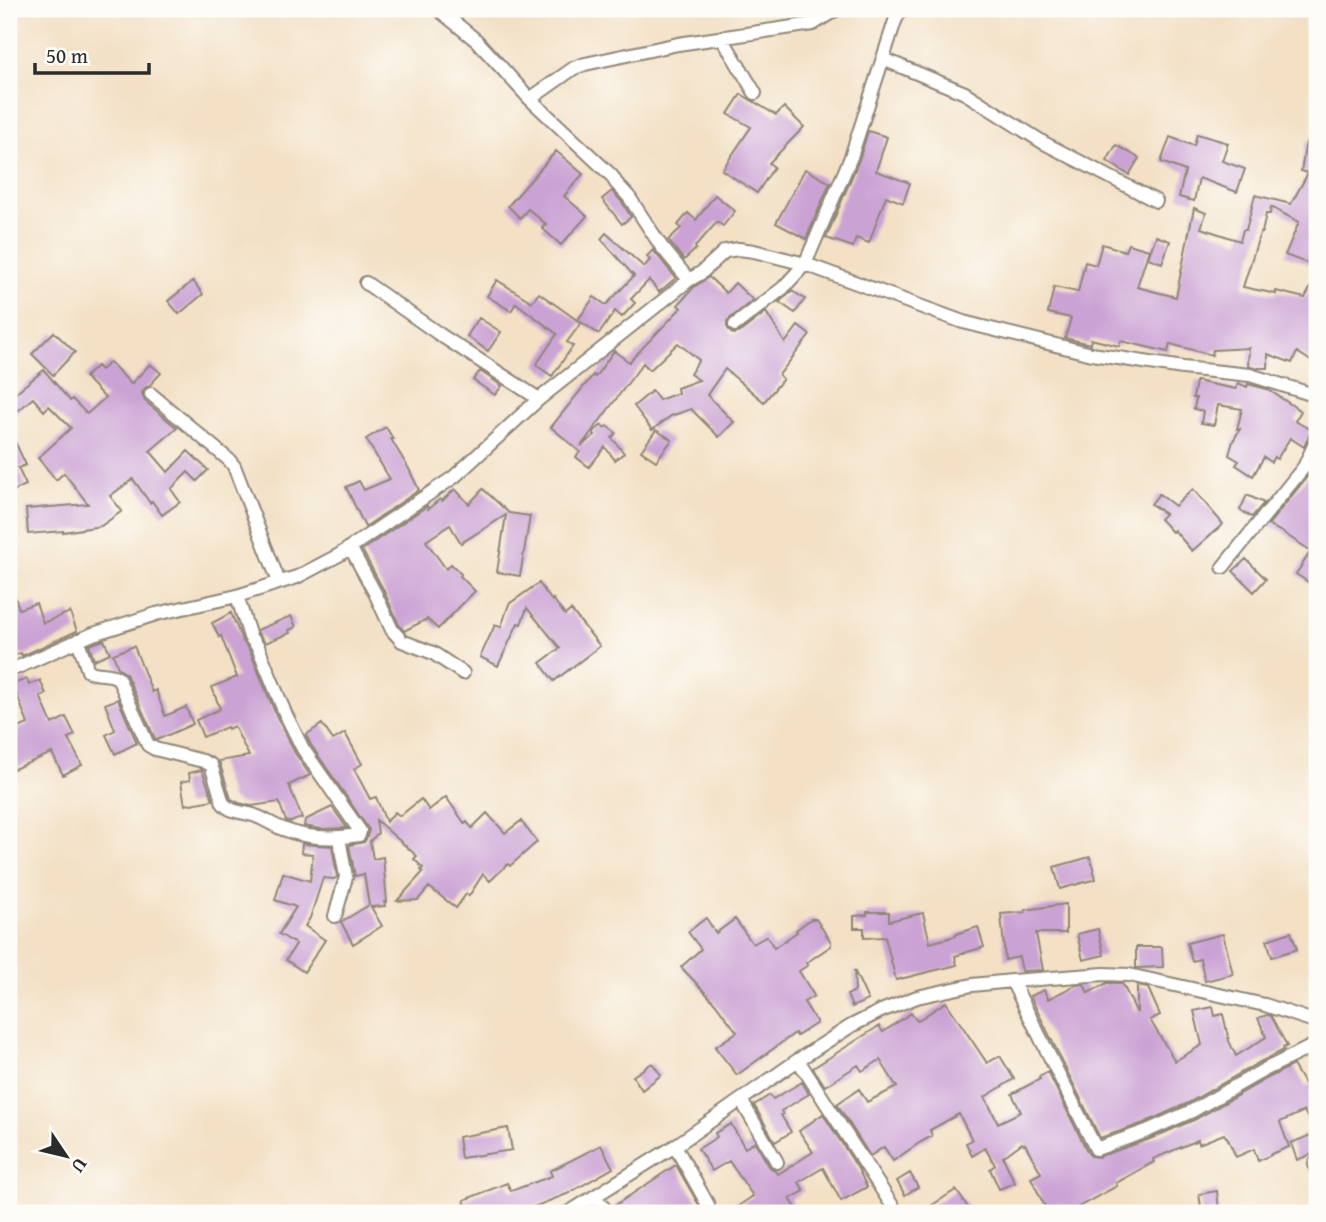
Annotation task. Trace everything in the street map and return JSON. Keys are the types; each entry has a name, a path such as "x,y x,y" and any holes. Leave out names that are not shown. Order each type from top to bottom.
{"street":[{"path":"438,9 477,41 530,99 612,176 688,280"},
{"path":"530,99 567,72 584,64 678,44 813,24 837,9"},
{"path":"735,325 783,288 805,264 851,157 901,9"},
{"path":"722,38 755,93"},
{"path":"883,59 965,93 1044,143 1156,201"},
{"path":"9,671 78,640 156,614 237,596 298,577 339,555 454,477 539,399 725,251 731,249 754,251 805,264 963,322 1092,354 1250,375 1317,396"},
{"path":"366,283 539,399"},
{"path":"151,394 234,466 279,582"},
{"path":"1223,567 1304,467 1317,439"},
{"path":"350,547 392,630 402,641 433,653 463,673"},
{"path":"78,640 89,671 118,678 148,745 211,765 227,808 260,818 284,830 314,837 339,838 359,835 361,832 303,749 293,730 258,647 250,637 237,596"},
{"path":"335,916 346,877 339,838"},
{"path":"568,1213 675,1146 851,1026 917,998 972,985 1104,974 1129,975 1265,1006 1317,1022"},
{"path":"1012,981 1096,1149 1192,1111 1264,1070 1317,1044"},
{"path":"798,1060 897,1213"},
{"path":"741,1100 777,1163"},
{"path":"675,1146 708,1205"},
{"path":"1317,1161 1317,1171"},
{"path":"595,1197 608,1213"}],"building":[{"path":"741,94 776,115 784,107 804,127 769,163 774,167 757,193 722,170 751,127 728,114"},
{"path":"868,131 887,137 876,171 910,183 903,203 886,196 869,243 856,238 853,247 826,238 859,160"},
{"path":"1197,134 1228,143 1222,161 1245,169 1237,192 1199,178 1194,201 1179,197 1185,171 1161,162 1170,137 1194,146"},
{"path":"1306,142 1317,144 1317,222 1310,235 1317,238 1317,267 1285,255 1299,222 1271,207 1270,214 1266,214 1243,287 1305,298 1317,275 1317,365 1297,352 1292,363 1268,354 1268,368 1256,368 1248,366 1249,348 1213,350 1212,355 1170,344 1168,352 1121,341 1119,346 1091,339 1090,344 1065,338 1071,318 1048,313 1054,287 1078,292 1085,262 1096,265 1102,244 1125,251 1128,244 1149,250 1137,287 1176,297 1194,208 1206,213 1201,228 1240,241 1243,230 1246,230 1255,195 1291,204 1308,173 1301,171"},
{"path":"1116,145 1139,158 1129,175 1107,161"},
{"path":"556,151 583,174 564,196 587,216 561,245 542,228 546,224 528,209 520,218 508,206"},
{"path":"805,169 830,183 806,239 776,223"},
{"path":"612,191 631,217 622,224 602,199"},
{"path":"715,195 735,211 723,226 717,222 684,260 668,240 681,228 678,225 688,213 696,220"},
{"path":"606,233 644,267 650,260 647,256 653,250 676,278 659,292 649,280 631,299 635,303 622,317 615,311 599,334 578,320 594,297 606,305 634,276 601,239"},
{"path":"1156,236 1170,241 1162,263 1148,258"},
{"path":"709,277 726,293 735,283 753,300 727,321 731,333 740,332 766,312 785,343 798,326 810,335 779,375 783,379 764,402 725,369 707,395 734,422 719,437 691,409 671,416 652,430 634,406 652,391 659,400 678,393 677,388 699,380 690,374 699,360 678,343 650,370 643,363 581,446 595,435 593,432 602,425 616,433 612,438 624,453 615,460 605,447 589,467 576,457 580,452 551,427 614,351 629,362 681,308 678,305 694,287"},
{"path":"497,280 532,302 539,293 581,323 567,342 573,346 552,376 536,365 557,334 516,303 511,311 487,296"},
{"path":"193,281 203,294 179,314 168,301"},
{"path":"792,291 805,299 795,313 779,302"},
{"path":"479,318 501,332 488,351 467,336"},
{"path":"54,332 75,352 53,375 32,354"},
{"path":"110,362 131,384 150,364 161,373 142,393 145,401 177,428 150,451 168,472 188,451 208,470 197,481 188,472 171,489 180,502 162,515 133,479 110,496 122,511 101,526 28,534 26,509 88,504 64,473 56,480 38,458 71,428 49,406 44,411 33,398 9,418 9,398 44,370 70,401 72,399 87,414 105,398 85,377 97,366 101,370"},
{"path":"480,371 502,386 495,395 473,380"},
{"path":"1196,381 1236,389 1238,383 1267,389 1301,411 1295,421 1313,431 1304,447 1290,438 1277,459 1274,457 1271,462 1264,457 1253,476 1236,465 1239,461 1229,455 1240,429 1237,429 1242,409 1218,405 1214,425 1201,423 1203,411 1194,409"},
{"path":"386,427 419,490 365,527 346,487 359,481 364,490 390,479 366,439"},
{"path":"9,429 26,465 18,468 26,485 9,493"},
{"path":"656,430 672,440 656,461 641,451"},
{"path":"1317,459 1317,588 1296,574 1311,551 1268,525 1311,472"},
{"path":"455,489 469,504 483,489 509,513 530,516 520,576 497,572 506,515 461,543 450,525 426,541 446,569 451,564 475,591 438,629 427,619 404,631 362,550 427,506 428,509 440,499 442,501"},
{"path":"1193,489 1223,524 1192,551 1174,530 1172,532 1160,519 1165,514 1151,504 1159,494 1175,506"},
{"path":"1247,495 1264,503 1252,517 1240,510"},
{"path":"1246,559 1266,579 1254,592 1233,571"},
{"path":"539,583 565,615 571,610 600,646 554,681 540,663 560,648 527,608 498,666 480,657 495,625 501,627 509,604"},
{"path":"12,587 19,609 36,603 43,623 70,612 77,631 22,656 21,653 9,657 9,588"},
{"path":"231,613 277,717 295,753 310,775 289,785 302,818 290,822 286,821 279,802 251,806 231,799 219,761 249,756 234,726 203,737 196,720 220,709 212,687 237,677 221,636 219,637 212,623"},
{"path":"291,616 296,627 289,630 290,633 265,643 257,630"},
{"path":"104,640 110,653 94,660 89,645"},
{"path":"134,646 152,692 156,690 165,716 186,707 193,724 155,739 126,674 118,668 113,654"},
{"path":"27,679 29,685 40,680 46,694 40,696 52,724 66,717 75,735 68,738 82,765 63,775 52,753 9,771 9,732 28,724 13,684"},
{"path":"118,699 137,743 115,754 106,735 115,730 105,704"},
{"path":"322,724 333,740 345,733 362,764 354,769 370,799 376,797 386,822 395,812 400,816 421,799 429,810 446,797 465,824 467,822 472,828 487,813 505,833 521,821 537,842 490,881 483,874 469,896 466,894 456,908 429,887 418,900 397,901 423,872 423,868 414,859 417,856 376,820 378,833 370,841 373,859 383,857 387,902 384,902 385,906 371,907 382,926 353,944 341,922 369,905 364,874 355,876 349,845 364,842 369,830 306,735"},
{"path":"202,770 213,800 185,805 181,782 190,780 189,773"},
{"path":"332,807 347,828 321,829 304,826 305,820"},
{"path":"302,844 332,846 337,877 323,878 305,926 325,940 304,972 286,960 296,944 279,934 296,907 275,900 283,873 310,881 313,854 301,853"},
{"path":"1090,857 1096,879 1060,889 1054,867"},
{"path":"1066,904 1066,933 1036,933 1043,970 1022,971 1019,957 1005,960 1001,914"},
{"path":"867,912 889,912 889,921 923,913 930,943 978,927 984,947 955,956 957,965 896,980 885,937 864,938 864,928 854,928 854,916 867,915"},
{"path":"706,918 716,933 735,919 753,944 767,936 774,948 811,919 816,919 831,942 831,946 799,971 814,996 804,1002 817,1023 797,1036 795,1033 737,1075 715,1047 737,1032 715,1003 681,967 701,949 688,932"},
{"path":"1098,929 1104,955 1083,960 1077,934"},
{"path":"1291,932 1297,949 1272,957 1267,940"},
{"path":"1223,934 1233,974 1205,981 1200,959 1192,961 1187,943"},
{"path":"1136,947 1162,947 1163,967 1136,968"},
{"path":"854,970 868,1000 852,1007 847,995 855,991"},
{"path":"1107,983 1122,983 1137,1013 1137,986 1148,988 1160,1015 1150,1020 1175,1061 1202,1045 1194,1011 1213,1007 1215,1016 1223,1014 1229,1041 1236,1056 1266,1037 1258,1018 1267,1015 1271,1016 1287,1046 1188,1103 1144,1123 1100,1138 1030,996 1044,990 1048,999 1076,985 1084,984 1088,993"},
{"path":"946,1002 987,1063 1000,1056 1014,1079 985,1097 998,1123 1021,1112 1012,1094 1048,1072 1088,1153 1098,1157 1196,1119 1293,1065 1306,1087 1314,1083 1317,1091 1317,1152 1297,1160 1291,1143 1316,1133 1304,1111 1280,1122 1289,1147 1258,1161 1254,1149 1236,1157 1224,1134 1199,1144 1198,1140 1153,1159 1154,1162 1116,1183 1117,1186 1078,1207 1082,1213 1048,1213 1031,1178 1041,1173 1022,1143 1003,1157 1015,1183 999,1189 990,1169 995,1165 985,1148 972,1156 966,1143 972,1140 959,1114 930,1130 932,1136 893,1161 884,1147 870,1156 837,1104 859,1089 867,1102 897,1087 880,1060 862,1071 858,1065 825,1086 813,1068 879,1026 883,1032 911,1013 917,1021"},
{"path":"652,1063 661,1075 642,1090 633,1076"},
{"path":"802,1082 809,1094 781,1111 791,1132 775,1142 754,1105 770,1095 773,1099"},
{"path":"823,1114 867,1187 841,1201 823,1168 799,1182 804,1191 790,1199 800,1213 728,1213 753,1196 729,1161 712,1171 698,1149 717,1137 715,1133 731,1124 745,1148 755,1142 769,1166 778,1174 813,1152 799,1131"},
{"path":"508,1128 512,1150 461,1158 458,1137"},
{"path":"601,1145 613,1168 567,1194 518,1213 469,1213 464,1200 507,1183 511,1191 552,1176 550,1171"},
{"path":"676,1165 703,1212 617,1213 614,1206"},
{"path":"910,1173 918,1187 905,1195 897,1181"},
{"path":"956,1190 972,1213 920,1213 954,1191"},
{"path":"1217,1191 1219,1210 1202,1213 1199,1194"}]}
